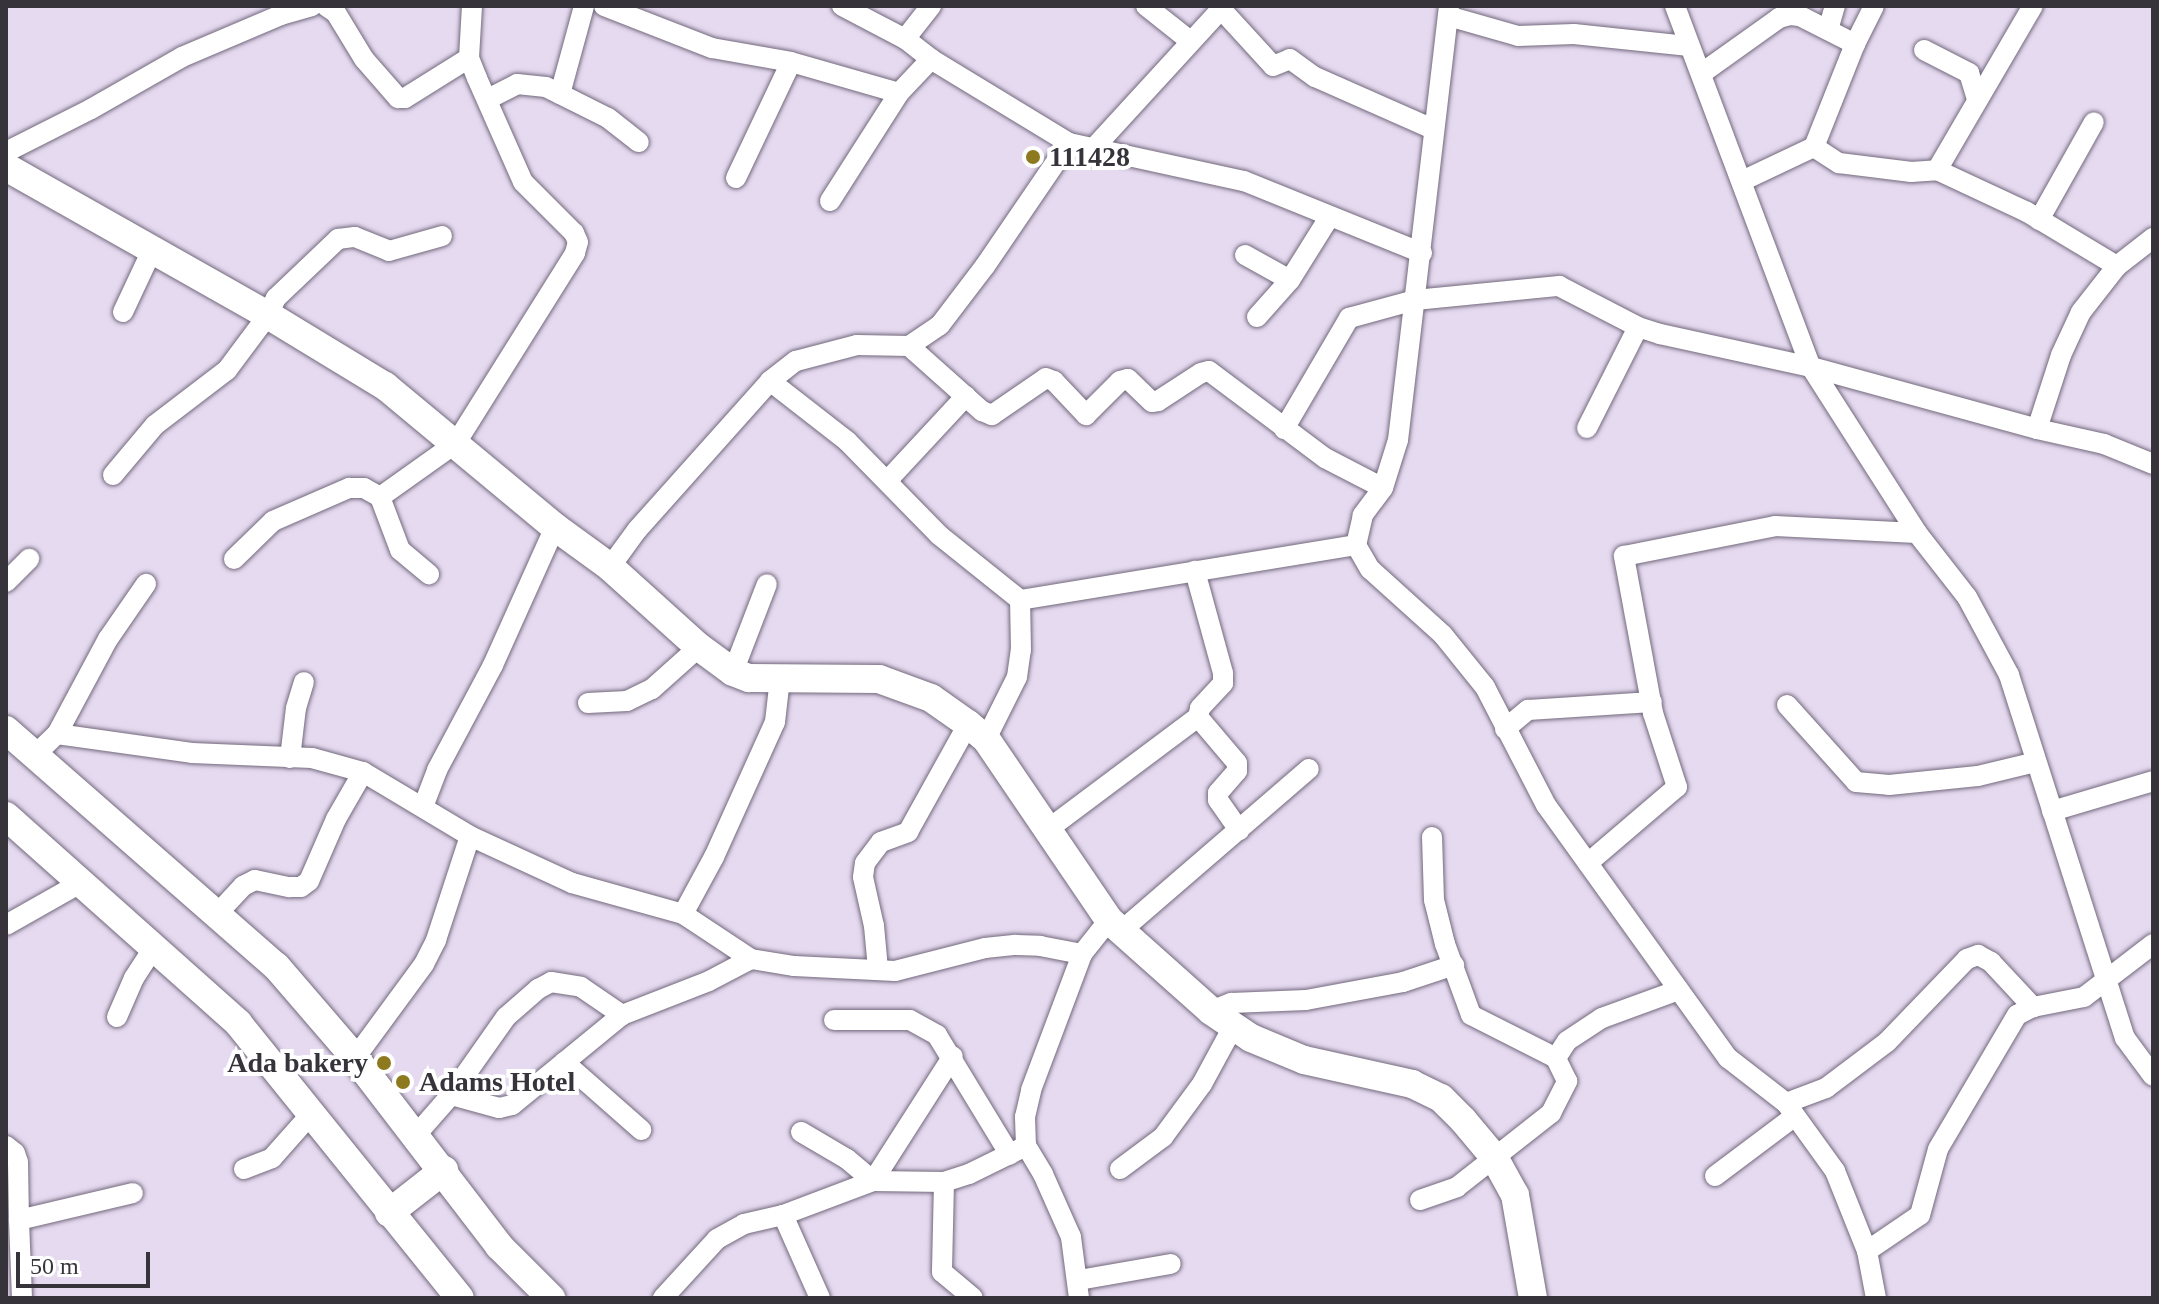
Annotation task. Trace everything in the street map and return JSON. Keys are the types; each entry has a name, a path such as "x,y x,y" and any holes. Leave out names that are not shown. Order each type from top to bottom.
{"street":[{"path":"6,152 182,57 281,15 312,6"},
{"path":"326,6 336,13 364,59 398,98 405,98 469,58"},
{"path":"380,497 456,443 575,253 578,242 574,233 523,182 469,58 472,6"},
{"path":"560,94 584,6"},
{"path":"604,6 712,48 791,62 899,93"},
{"path":"842,6 905,39 931,59 1069,143 1211,172 1277,193 1422,253"},
{"path":"905,39 931,6"},
{"path":"1146,6 1189,40"},
{"path":"1675,6 1811,367 1917,533 1967,597 2009,675 2109,979 2125,1038 2153,1076"},
{"path":"1828,30 1835,6"},
{"path":"1742,181 1814,147 1855,44 1874,6"},
{"path":"1937,170 2033,6"},
{"path":"1092,150 1189,40 1222,8 1273,66 1290,59 1315,77 1433,129"},
{"path":"1689,46 1574,34 1518,36 1448,11 1398,440 1383,488 1363,515 1356,545 1370,569 1443,635 1485,687 1546,805 1728,1058 1790,1109 1835,1171 1867,1251 1876,1298"},
{"path":"1702,73 1779,18 1800,16 1855,44"},
{"path":"1924,50 1969,73 1977,99"},
{"path":"830,201 899,93 931,59"},
{"path":"736,178 791,62"},
{"path":"488,99 517,84 546,87 608,118 639,142"},
{"path":"2039,220 2094,122"},
{"path":"610,567 637,530 770,381 796,361 828,350 857,345 909,346 925,338 949,313 985,266 1069,143"},
{"path":"1814,147 1839,163 1911,172 1937,170 2039,220 2117,266"},
{"path":"6,167 268,315 385,386 555,527 610,567 699,647 733,672 749,678 879,679 931,698 977,732 1115,926 1222,1019 1304,1060 1412,1084 1441,1098 1494,1157 1515,1195 1533,1298"},
{"path":"1257,317 1290,280 1330,216"},
{"path":"113,475 155,425 227,370 290,281 338,239 355,237 389,251 442,236"},
{"path":"2037,429 2061,355 2081,312 2117,266 2153,238"},
{"path":"123,312 152,250"},
{"path":"1245,255 1290,280"},
{"path":"1284,429 1340,327 1349,318 1415,300 1559,286 1638,327 1811,367 2037,429 2104,444 2153,464"},
{"path":"1587,428 1638,327"},
{"path":"909,346 982,411 999,413 1046,378 1054,381 1086,415 1120,381 1128,379 1152,402 1209,371 1325,458 1383,488"},
{"path":"770,381 847,441 939,535 1020,600 1356,545"},
{"path":"887,481 966,396"},
{"path":"234,559 273,521 332,494 364,488 380,497 400,550 429,574"},
{"path":"1588,863 1677,787 1652,702 1624,556 1775,526 1917,533"},
{"path":"423,807 437,770 493,665 555,527"},
{"path":"6,582 29,559"},
{"path":"1047,830 1198,717 1200,708 1223,683 1223,673 1195,571"},
{"path":"35,755 57,734 108,639 146,584"},
{"path":"733,672 767,584"},
{"path":"878,969 874,926 863,877 865,863 881,842 908,832 1017,677 1021,650 1020,600"},
{"path":"588,703 627,701 652,689 699,647"},
{"path":"683,914 714,857 775,722 780,678"},
{"path":"290,758 292,730 304,682"},
{"path":"1505,729 1528,710 1652,702"},
{"path":"1787,705 1856,782 1889,785 1978,776 2036,762"},
{"path":"1198,717 1237,763 1237,771 1218,793 1218,800 1239,830"},
{"path":"6,730 276,966 355,1058 444,1170 499,1246 551,1298"},
{"path":"57,734 192,753 333,761 363,772 470,836 572,883 683,914 751,959 794,966 895,971 985,948 1016,945 1082,954"},
{"path":"1018,1150 1031,1090 1082,954 1239,830 1309,769"},
{"path":"218,913 243,886 255,880 289,887 301,887 309,881 336,819 363,772"},
{"path":"2052,811 2153,781"},
{"path":"6,816 238,1023 460,1298"},
{"path":"355,1058 430,952 470,836"},
{"path":"1420,1200 1457,1187 1551,1113 1567,1081 1556,1058 1471,1015 1434,900 1432,837"},
{"path":"6,925 82,882"},
{"path":"1867,1251 1900,1233 1920,1215 1938,1149 2017,1015 2033,1007 2084,997 2153,944"},
{"path":"117,1017 134,978 155,946"},
{"path":"1715,1176 1790,1109 1826,1088 1887,1042 1967,959 1978,955 1991,962 2033,1007"},
{"path":"451,1095 499,1108 512,1105 622,1015 709,981 751,959"},
{"path":"1120,1169 1163,1137 1202,1084 1222,1019 1231,1003 1306,1000 1403,982 1454,965"},
{"path":"416,1135 451,1095 506,1017 551,982 581,987 622,1015"},
{"path":"1556,1058 1567,1041 1602,1018 1679,990"},
{"path":"834,1020 910,1020 937,1035 1062,1212 1079,1289 1171,1264"},
{"path":"873,1181 953,1056"},
{"path":"564,1062 641,1130"},
{"path":"244,1169 272,1158 311,1114"},
{"path":"801,1132 847,1159 873,1181"},
{"path":"6,1146 15,1153 18,1162 22,1298"},
{"path":"663,1298 717,1239 744,1224 783,1215 873,1181 944,1182 1018,1150"},
{"path":"389,1213 444,1170"},
{"path":"944,1182 942,1272 973,1298"},
{"path":"19,1220 133,1193"},
{"path":"783,1215 820,1298"}],"place":[{"name":"111428","path":"1033,157"},
{"name":"Ada bakery","path":"384,1063"},
{"name":"Adams Hotel","path":"403,1082"}]}
